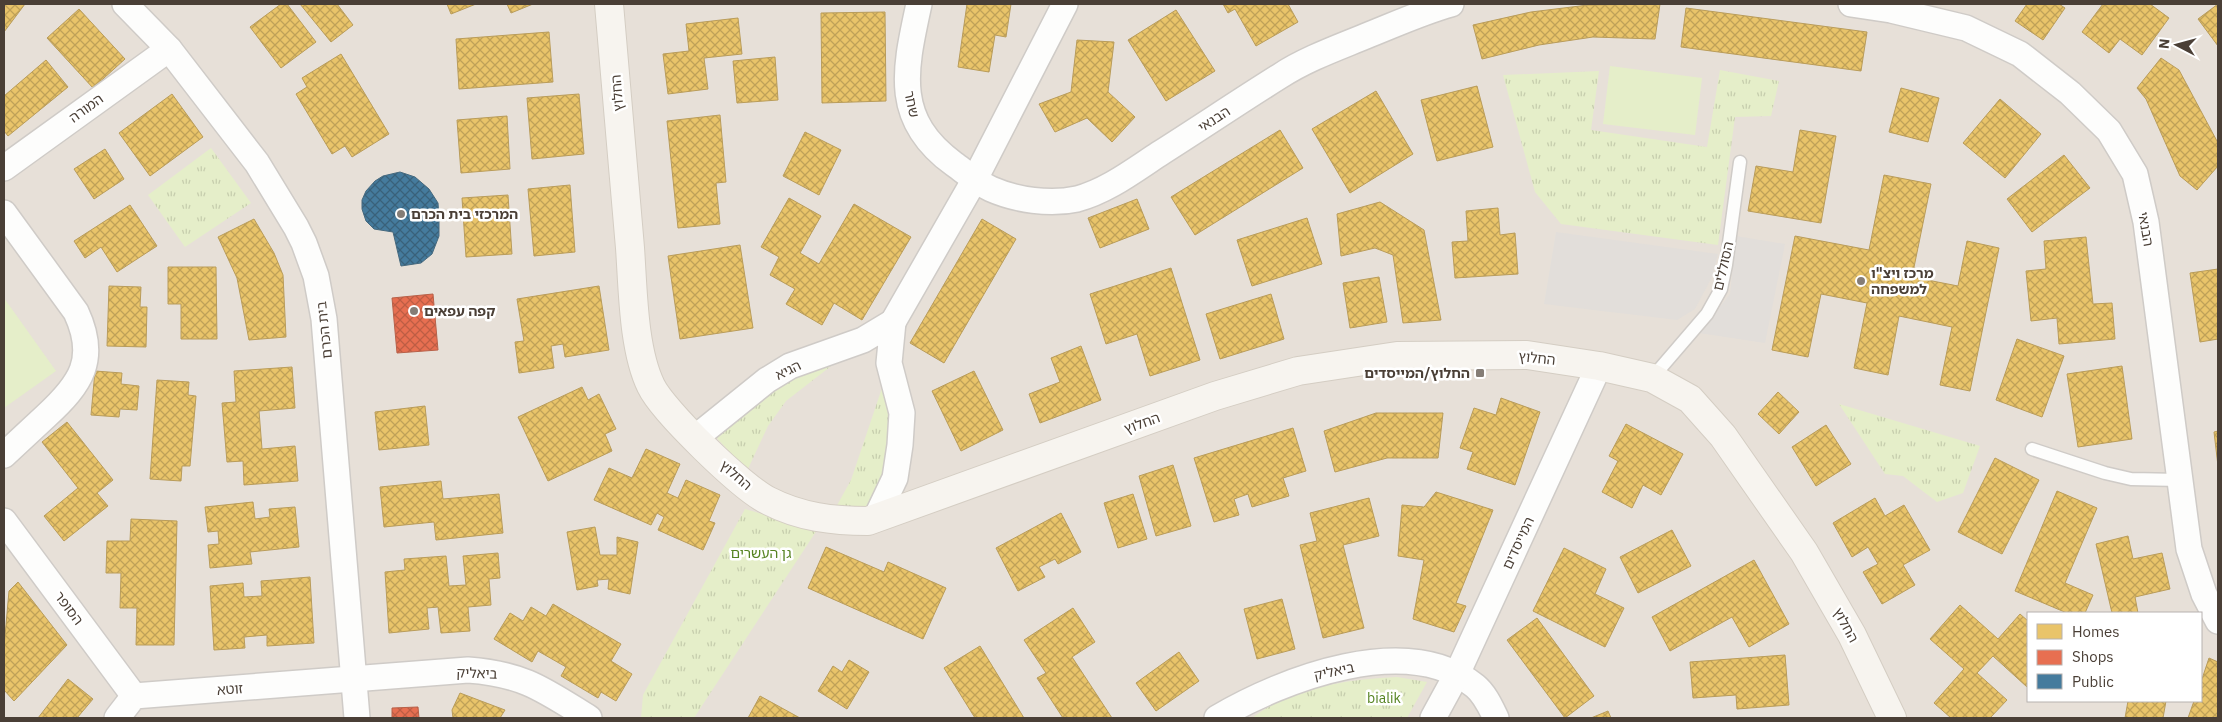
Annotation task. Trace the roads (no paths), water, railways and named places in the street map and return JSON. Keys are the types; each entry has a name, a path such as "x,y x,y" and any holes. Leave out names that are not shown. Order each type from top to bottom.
{"street":[{"name":"בית הכרם","path":"125,4 169,49 257,163 296,227 316,276 324,319 357,718"},
{"name":"החלוץ","path":"609,4 640,347 651,386 664,405 695,438 746,484 768,501 810,516 834,521 868,521 1215,396 1298,372 1398,356 1527,355 1600,366 1652,378 1690,399 1723,436 1804,552 1852,634 1892,718"},
{"name":"שחר","path":"919,4 908,59 907,76 910,108 917,126 937,152 975,179"},
{"name":"הגיא","path":"876,518 895,478 900,445 902,413 889,363 893,322 975,179 1065,4"},
{"name":"הבנאי","path":"975,179 990,189 1037,201 1076,199 1098,191 1117,181 1283,74 1337,48 1451,4"},
{"name":"הבנאי","path":"1851,4 1900,8 1966,28 2020,54 2070,93 2109,131 2135,174 2146,222 2189,549 2204,594 2218,621"},
{"name":"המורה","path":"4,168 169,49"},
{"path":"4,213 76,312 84,328 87,350 85,366 67,397 4,455"},
{"name":"הגיא","path":"695,438 766,380 790,366 863,340 893,322"},
{"name":"המייסדים","path":"1433,718 1457,674 1600,366"},
{"name":"הסופר","path":"4,521 134,696"},
{"name":"ביאליק","path":"1217,718 1254,698 1297,679 1354,666 1395,660 1419,663 1457,674 1477,688 1496,718"},
{"name":"ביאליק","path":"354,680 468,670 491,672 524,680 543,689 589,718"},
{"name":"זוטא","path":"134,696 354,680"},
{"path":"117,718 134,696"}],"lane":[{"name":"הסוללים","path":"1652,378 1707,314 1721,288 1726,265 1740,162"},
{"path":"2032,449 2105,473 2131,479 2180,480"}],"place":[{"name":"המרכזי בית הכרם","path":"401,214"},
{"name":"מרכז ויצ\"ו למשפחה","path":"1861,281"},
{"name":"קפה עפאים","path":"414,311"},
{"name":"החלוץ/המייסדים","path":"1480,373"}],"park label":[{"name":"גן העשרים","path":"761,553"},
{"name":"bialik","path":"1384,698"}]}
